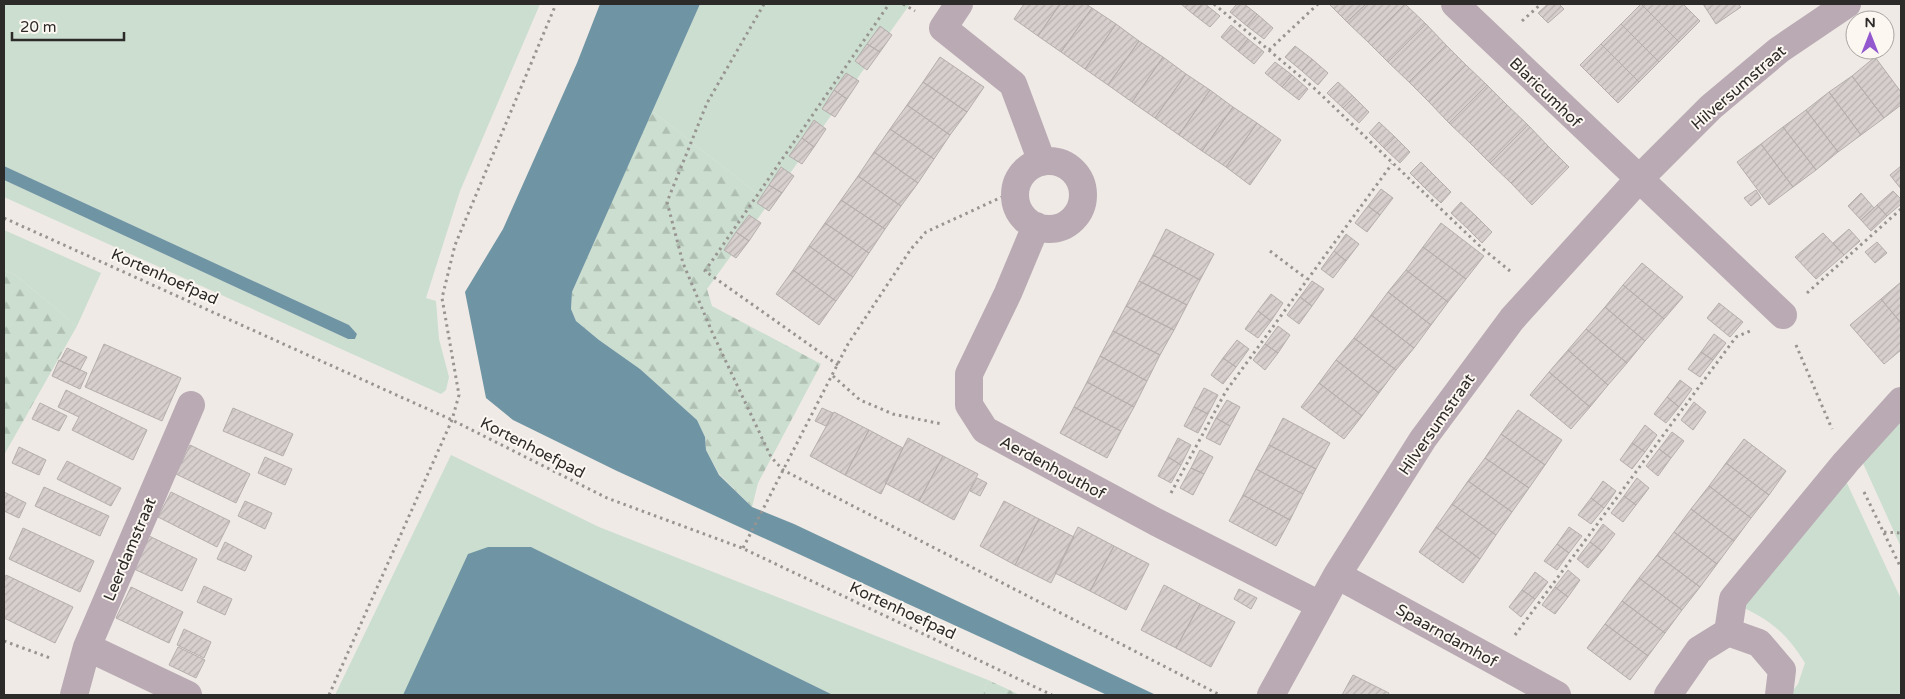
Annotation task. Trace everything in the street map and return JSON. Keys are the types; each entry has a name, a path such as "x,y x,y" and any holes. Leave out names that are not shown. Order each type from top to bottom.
{"street":[{"path":"959,4 943,28 1013,84 1042,162"},
{"name":"Blaricumhof","path":"1455,4 1638,180"},
{"name":"Hilversumstraat","path":"1271,695 1337,576 1423,439 1512,319 1638,180 1711,107 1779,50 1847,4"},
{"path":"1053,161 1064,164 1073,171 1080,180 1083,201 1074,219 1066,224 1046,229 1036,226 1020,212 1016,202 1018,182 1024,172 1042,162 1053,161"},
{"path":"1638,180 1783,315"},
{"name":"Aerdenhouthof","path":"1036,226 1008,293 969,374 969,405 985,430 1156,522 1320,605"},
{"path":"1668,695 1699,650 1728,632 1733,598 1846,462 1901,401"},
{"name":"Leerdamstraat","path":"80,670 191,405"},
{"name":"Spaarndamhof","path":"1337,576 1557,695"},
{"path":"1728,632 1760,643 1782,670 1779,695"},
{"path":"80,670 188,695"}],"path":[{"path":"330,695 452,420 459,395 442,298 455,245 556,4"},
{"path":"764,4 707,103 667,202 683,262 712,332 771,457 783,470 1220,695"},
{"path":"838,365 705,271 889,4"},
{"path":"1214,4 1314,88 1483,250 1536,292"},
{"path":"1269,50 1318,4"},
{"path":"1156,522 1226,391 1392,164"},
{"path":"742,548 848,344 911,250 926,232 1016,192"},
{"path":"1497,663 1526,618 1736,337 1783,315 1901,209"},
{"name":"Kortenhoefpad","path":"4,218 452,420 607,498 742,548 1052,695"},
{"path":"1270,251 1307,279"},
{"path":"833,376 860,400 893,414 985,430"},
{"path":"1884,532 1901,533"},
{"path":"4,641 80,670"}],"green space":[{"path":"4,4 540,4 460,191 426,298 436,301 439,339 449,377 446,390 441,394 4,197 4,180 348,339 355,339 357,334 349,325 4,166"},
{"path":"700,4 910,4 769,203 652,111"},
{"path":"652,111 769,203 707,289 712,306 821,364 758,483 752,507 719,474 706,450 705,437 697,420 640,369 576,321 571,309 572,292"},
{"path":"4,230 101,273 77,326 15,275 4,270"},
{"path":"4,270 15,275 77,326 4,455"},
{"path":"1901,420 1901,547 1862,461"},
{"path":"451,455 599,527 988,680 983,695 833,695 531,547 488,547 403,695 335,695"},
{"path":"1845,479 1901,599 1901,695 1789,695 1798,684 1805,663 1791,643 1777,628 1738,605"},
{"path":"988,680 1020,695 983,695"}],"water":[{"path":"600,4 700,4 572,292 571,309 576,321 640,369 697,420 705,437 706,450 719,475 752,507 794,524 1156,695 1107,695 617,471 513,420 486,398 465,292 503,229 577,63"},
{"path":"4,166 349,325 357,334 355,339 348,339 4,180"},
{"path":"488,547 531,547 833,695 403,695 468,554"}],"building":[{"path":"1024,4 1060,4 1038,36 1014,19"},
{"path":"1060,4 1086,4 1092,8 1061,52 1038,36"},
{"path":"1181,4 1202,4 1193,14"},
{"path":"1202,4 1205,4 1220,16 1210,27 1193,14"},
{"path":"1237,4 1244,4 1257,14 1247,26 1230,12"},
{"path":"1329,4 1366,4 1347,22"},
{"path":"1366,4 1405,4 1368,42 1347,22"},
{"path":"1405,4 1426,24 1388,62 1368,42"},
{"path":"1548,4 1559,4 1564,9 1548,23 1538,13"},
{"path":"1641,4 1679,42 1659,62 1621,24"},
{"path":"1641,4 1683,4 1700,21 1679,42"},
{"path":"1703,4 1738,4 1741,7 1716,24"},
{"path":"1092,8 1116,24 1085,69 1061,52"},
{"path":"1257,14 1273,28 1264,39 1247,26"},
{"path":"1116,24 1139,41 1108,85 1085,69"},
{"path":"1426,24 1446,45 1409,82 1388,62"},
{"path":"1621,24 1659,62 1639,82 1601,44"},
{"path":"1231,25 1248,39 1238,51 1221,37"},
{"path":"880,26 892,35 880,52 867,44"},
{"path":"1248,39 1264,52 1254,64 1238,51"},
{"path":"1139,41 1163,57 1132,102 1108,85"},
{"path":"867,44 880,52 867,70 855,61"},
{"path":"1601,44 1639,82 1618,103 1580,65"},
{"path":"1446,45 1466,65 1429,102 1409,82"},
{"path":"1295,46 1312,59 1302,71 1285,57"},
{"path":"940,57 984,87 967,112 923,82"},
{"path":"1163,57 1186,74 1155,118 1132,102"},
{"path":"1312,59 1328,73 1318,85 1302,71"},
{"path":"1871,60 1877,60 1901,92 1901,105 1884,118 1852,76"},
{"path":"1275,62 1292,75 1282,87 1265,73"},
{"path":"1466,65 1487,85 1449,123 1429,102"},
{"path":"846,73 859,81 847,99 834,90"},
{"path":"1186,74 1210,90 1179,135 1155,118"},
{"path":"1292,75 1308,89 1299,100 1282,87"},
{"path":"1852,76 1884,118 1861,135 1829,92"},
{"path":"923,82 967,112 950,135 907,105"},
{"path":"1338,82 1354,97 1343,108 1327,93"},
{"path":"1487,85 1507,105 1470,143 1449,123"},
{"path":"834,90 847,99 835,117 822,109"},
{"path":"1210,90 1233,107 1202,151 1179,135"},
{"path":"1829,92 1861,135 1838,152 1806,110"},
{"path":"1354,97 1369,112 1359,123 1343,108"},
{"path":"907,105 950,135 934,159 890,129"},
{"path":"1507,105 1528,125 1490,163 1470,143"},
{"path":"1233,107 1257,123 1226,167 1202,151"},
{"path":"1806,110 1838,152 1816,170 1783,127"},
{"path":"814,120 826,129 814,147 802,138"},
{"path":"1379,122 1395,137 1384,148 1369,133"},
{"path":"1257,123 1281,140 1250,185 1226,167"},
{"path":"1528,125 1548,146 1511,183 1490,163"},
{"path":"1783,127 1816,170 1793,187 1761,144"},
{"path":"890,129 934,159 918,183 874,152"},
{"path":"1395,137 1410,152 1400,163 1384,148"},
{"path":"802,138 814,147 802,164 789,156"},
{"path":"1761,144 1793,187 1769,205 1737,162"},
{"path":"1548,146 1569,167 1532,205 1511,183"},
{"path":"874,152 918,183 901,206 858,176"},
{"path":"1421,162 1436,177 1425,188 1410,173"},
{"path":"1901,166 1901,189 1890,175"},
{"path":"781,167 794,176 782,193 769,185"},
{"path":"858,176 901,206 885,229 841,200"},
{"path":"1436,177 1451,192 1441,203 1425,188"},
{"path":"769,185 782,193 769,211 757,203"},
{"path":"1381,189 1393,198 1380,215 1368,206"},
{"path":"1756,190 1761,198 1751,206 1744,198"},
{"path":"1893,191 1901,199 1901,204 1887,216 1877,205"},
{"path":"1861,193 1874,208 1861,220 1848,206"},
{"path":"841,200 885,229 869,253 825,223"},
{"path":"1461,202 1477,217 1467,228 1451,213"},
{"path":"1877,205 1887,216 1871,231 1861,220"},
{"path":"1368,206 1380,215 1367,232 1355,223"},
{"path":"749,215 761,223 749,241 736,232"},
{"path":"1477,217 1492,232 1482,243 1467,228"},
{"path":"825,223 869,253 853,277 809,246"},
{"path":"1441,223 1484,256 1466,279 1423,247"},
{"path":"1166,229 1214,254 1200,280 1153,255"},
{"path":"1849,229 1860,241 1844,255 1833,243"},
{"path":"736,232 749,241 736,258 724,250"},
{"path":"1823,233 1844,255 1816,279 1795,257"},
{"path":"1346,234 1359,244 1346,261 1334,251"},
{"path":"1877,242 1887,253 1875,263 1865,252"},
{"path":"809,246 853,277 836,301 793,270"},
{"path":"1423,247 1466,279 1448,302 1406,270"},
{"path":"1334,251 1346,261 1333,278 1321,269"},
{"path":"1153,255 1200,280 1187,305 1139,281"},
{"path":"1642,263 1683,297 1664,319 1623,285"},
{"path":"793,270 836,301 819,325 776,294"},
{"path":"1406,270 1448,302 1431,325 1388,292"},
{"path":"1139,281 1187,305 1174,330 1126,306"},
{"path":"1312,281 1324,289 1312,306 1300,297"},
{"path":"1901,282 1901,323 1881,299"},
{"path":"1623,285 1664,319 1645,341 1605,307"},
{"path":"1388,292 1431,325 1414,348 1371,315"},
{"path":"1271,294 1283,303 1271,321 1258,311"},
{"path":"1300,297 1312,306 1299,324 1287,315"},
{"path":"1881,299 1901,323 1901,350 1884,364 1850,325"},
{"path":"1719,303 1743,322 1730,337 1707,318"},
{"path":"1126,306 1174,330 1160,355 1113,331"},
{"path":"1605,307 1645,341 1627,363 1586,329"},
{"path":"1258,311 1271,321 1258,338 1245,329"},
{"path":"1371,315 1414,348 1396,370 1354,338"},
{"path":"1278,326 1290,335 1278,353 1265,344"},
{"path":"1586,329 1627,363 1608,385 1568,350"},
{"path":"1113,331 1160,355 1147,381 1100,356"},
{"path":"1714,334 1726,343 1713,360 1701,352"},
{"path":"1354,338 1396,370 1379,393 1336,360"},
{"path":"1237,340 1249,349 1236,367 1223,358"},
{"path":"104,344 181,378 162,421 85,387"},
{"path":"1265,344 1278,353 1265,370 1253,360"},
{"path":"67,348 87,357 80,370 60,361"},
{"path":"1568,350 1608,385 1590,407 1549,372"},
{"path":"1701,352 1713,360 1700,377 1688,369"},
{"path":"1100,356 1147,381 1134,407 1087,382"},
{"path":"1223,358 1236,367 1223,384 1211,375"},
{"path":"59,360 87,373 80,389 52,376"},
{"path":"1336,360 1379,393 1362,416 1319,383"},
{"path":"1549,372 1590,407 1571,429 1530,395"},
{"path":"1680,380 1692,389 1679,407 1667,397"},
{"path":"1087,382 1134,407 1121,431 1074,407"},
{"path":"1319,383 1362,416 1344,439 1301,407"},
{"path":"1204,388 1218,395 1208,414 1194,407"},
{"path":"66,390 147,430 133,460 72,430 79,417 58,407"},
{"path":"1667,397 1679,407 1666,423 1654,414"},
{"path":"1227,400 1240,407 1230,426 1216,418"},
{"path":"1694,402 1706,412 1693,430 1681,420"},
{"path":"40,403 67,416 59,431 32,419"},
{"path":"1074,407 1121,431 1107,458 1060,433"},
{"path":"1194,407 1208,414 1198,433 1184,426"},
{"path":"233,408 293,434 283,456 223,431"},
{"path":"822,408 833,413 826,426 815,421"},
{"path":"1518,410 1562,440 1545,465 1501,434"},
{"path":"834,412 869,430 845,475 810,456"},
{"path":"1216,418 1230,426 1220,445 1206,438"},
{"path":"1283,418 1330,443 1316,469 1269,445"},
{"path":"1645,425 1657,435 1645,452 1632,443"},
{"path":"869,430 903,448 881,494 845,475"},
{"path":"1672,432 1684,441 1671,458 1659,449"},
{"path":"1501,434 1545,465 1529,488 1485,458"},
{"path":"908,438 943,456 919,501 885,483"},
{"path":"1178,438 1191,445 1181,465 1168,457"},
{"path":"1744,439 1786,471 1769,495 1726,463"},
{"path":"1632,443 1645,452 1632,469 1620,460"},
{"path":"190,445 250,474 236,503 176,474"},
{"path":"1269,445 1316,469 1303,494 1256,469"},
{"path":"19,447 46,460 39,475 12,463"},
{"path":"1659,449 1671,458 1658,476 1646,466"},
{"path":"1200,450 1213,457 1204,474 1191,468"},
{"path":"943,456 978,474 954,520 919,501"},
{"path":"265,457 292,469 285,485 258,473"},
{"path":"1168,457 1181,465 1171,483 1158,476"},
{"path":"1485,458 1529,488 1512,512 1468,481"},
{"path":"67,461 121,488 111,506 57,479"},
{"path":"1726,463 1769,495 1751,518 1709,486"},
{"path":"1191,468 1204,474 1193,495 1180,488"},
{"path":"1256,469 1303,494 1290,520 1243,495"},
{"path":"977,478 987,483 980,496 970,491"},
{"path":"1637,478 1649,488 1636,505 1624,496"},
{"path":"1468,481 1512,512 1496,535 1452,504"},
{"path":"1603,481 1616,491 1604,508 1591,498"},
{"path":"1709,486 1751,518 1734,541 1691,509"},
{"path":"44,487 109,516 100,536 35,506"},
{"path":"4,492 26,503 19,518 4,511"},
{"path":"171,492 230,521 217,547 158,517"},
{"path":"1243,495 1290,520 1276,546 1229,521"},
{"path":"1624,496 1636,505 1623,522 1611,513"},
{"path":"1591,498 1604,508 1591,524 1578,515"},
{"path":"245,501 272,513 265,529 238,516"},
{"path":"1004,501 1039,519 1015,565 980,546"},
{"path":"1452,504 1496,535 1480,559 1436,527"},
{"path":"1691,509 1734,541 1717,564 1674,532"},
{"path":"1039,519 1074,537 1051,583 1015,565"},
{"path":"1603,524 1615,534 1602,551 1590,542"},
{"path":"1078,527 1114,546 1090,591 1055,573"},
{"path":"1436,527 1480,559 1463,583 1419,552"},
{"path":"1569,527 1582,536 1569,553 1557,544"},
{"path":"23,528 94,561 80,592 9,559"},
{"path":"1674,532 1717,564 1700,587 1657,555"},
{"path":"149,536 197,559 182,591 134,569"},
{"path":"225,542 252,556 245,571 217,559"},
{"path":"1590,542 1602,551 1588,568 1577,559"},
{"path":"1557,544 1569,553 1557,570 1544,561"},
{"path":"1114,546 1149,564 1126,610 1090,591"},
{"path":"1657,555 1700,587 1682,610 1639,578"},
{"path":"1568,570 1580,580 1568,597 1555,587"},
{"path":"1535,572 1548,582 1535,599 1522,590"},
{"path":"6,575 73,607 55,643 4,618 4,580"},
{"path":"1639,578 1682,610 1665,633 1622,601"},
{"path":"1164,585 1200,604 1176,648 1141,630"},
{"path":"204,586 232,599 225,615 197,602"},
{"path":"131,587 183,612 169,643 116,618"},
{"path":"1555,587 1568,597 1555,614 1542,605"},
{"path":"1239,589 1257,598 1251,609 1234,599"},
{"path":"1522,590 1535,599 1521,617 1509,607"},
{"path":"1622,601 1665,633 1648,656 1605,624"},
{"path":"1200,604 1235,622 1211,667 1176,648"},
{"path":"1605,624 1648,656 1630,680 1587,648"},
{"path":"184,629 211,642 204,658 177,645"},
{"path":"178,647 205,660 196,678 169,665"},
{"path":"1353,675 1389,693 1388,695 1342,695"}]}
